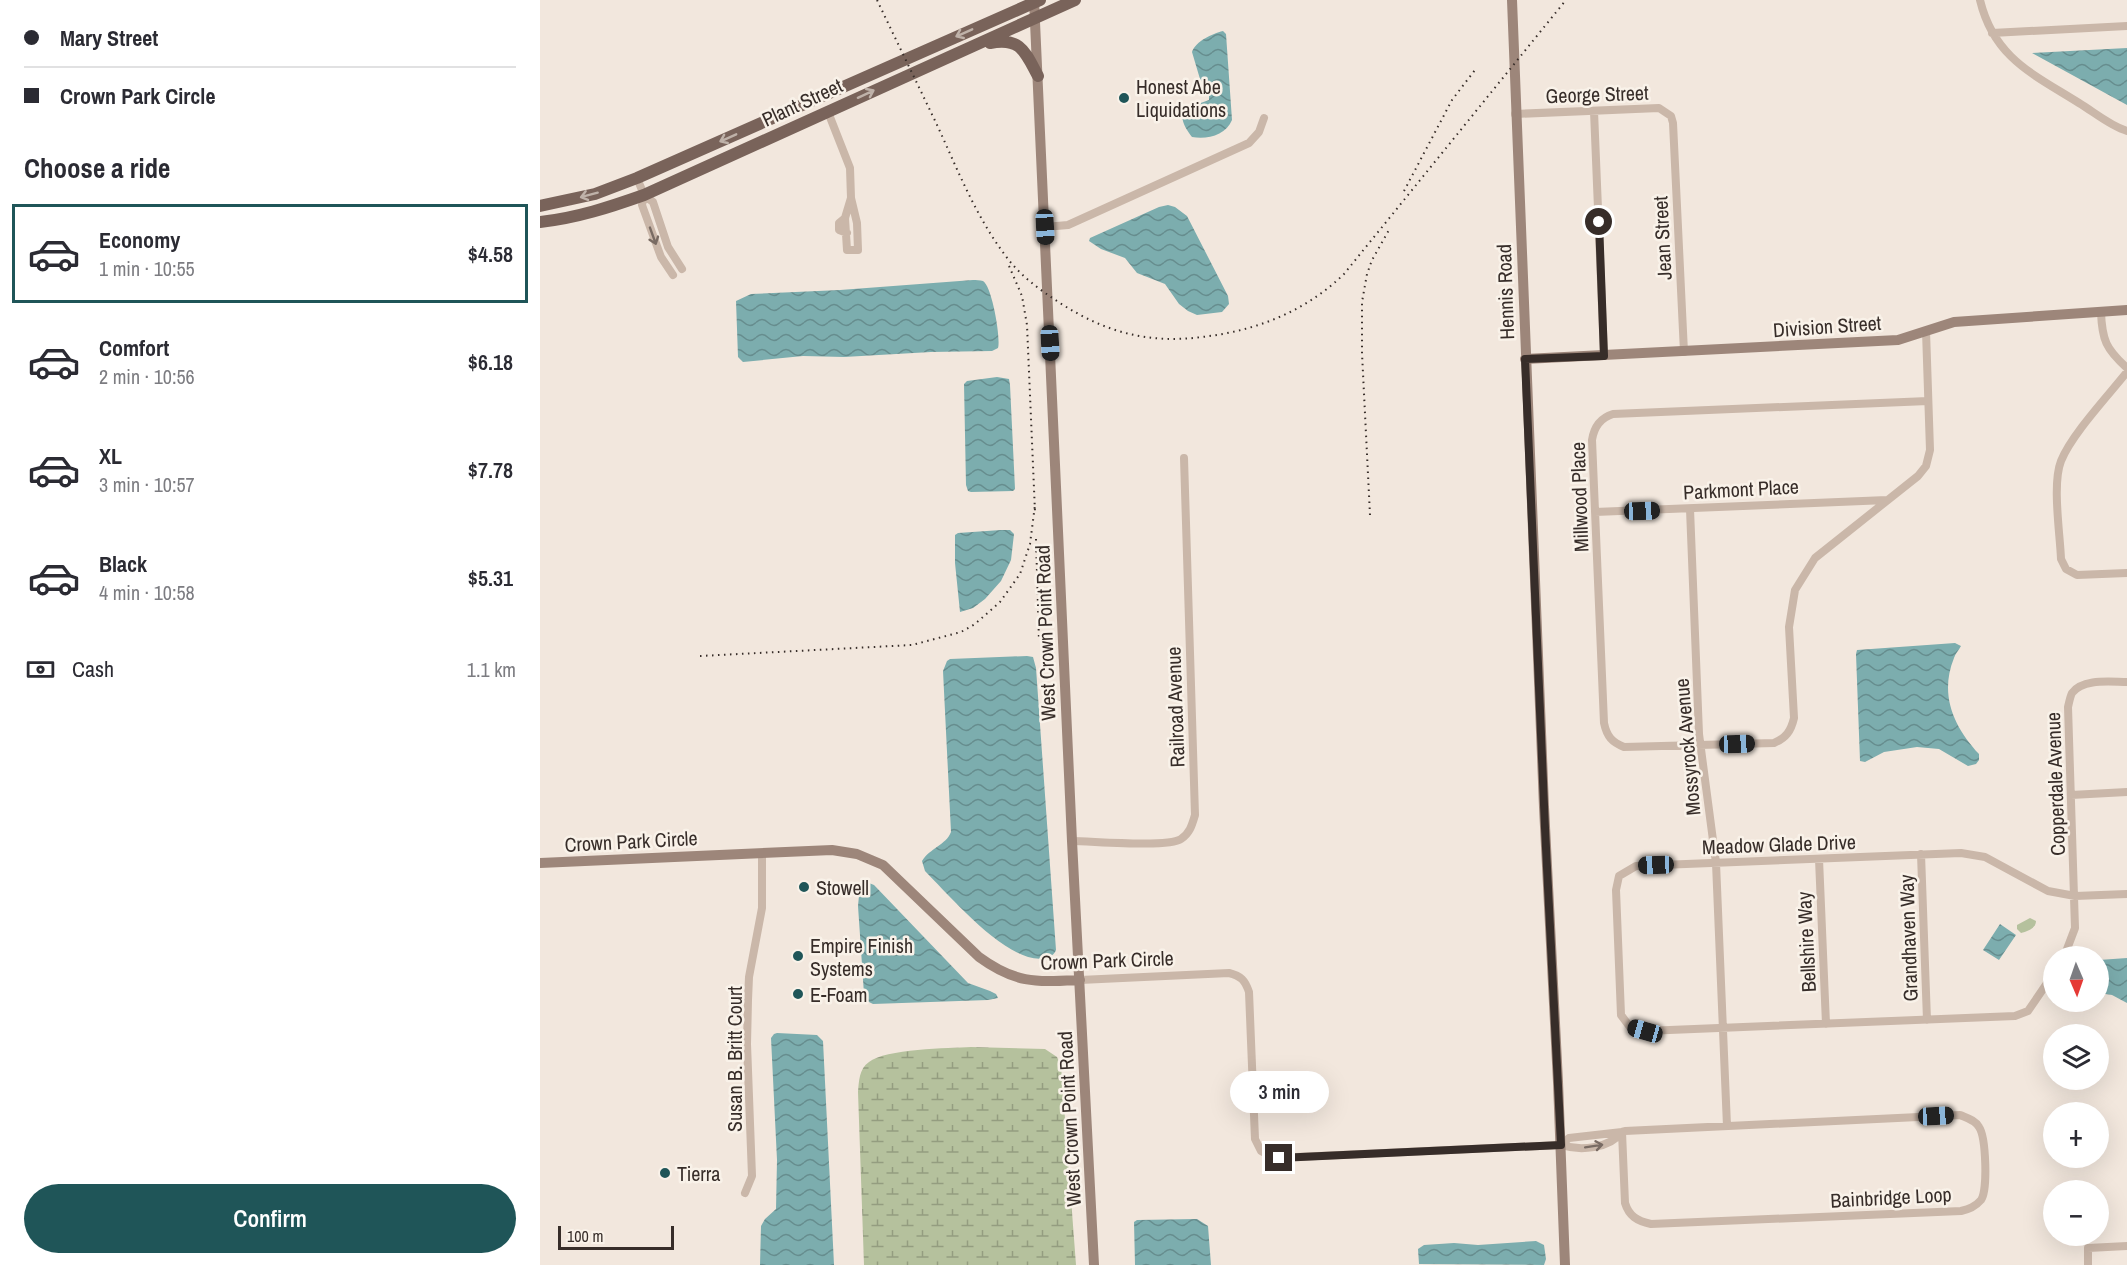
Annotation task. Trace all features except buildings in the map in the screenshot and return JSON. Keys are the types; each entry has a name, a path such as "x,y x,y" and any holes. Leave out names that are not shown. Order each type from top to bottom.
{"main road":[{"name":"Plant Street","path":"540,222 603,210 644,195 1076,0"},
{"name":"Plant Street","path":"540,206 596,194 637,178 1036,1"},
{"path":"968,48 1002,41 1015,44 1025,53 1038,75"},
{"path":"828,112 828,100 839,89"},
{"path":"794,127 803,119 808,103"}],"street":[{"name":"Hennis Road","path":"1512,0 1543,795 1565,1265"},
{"path":"1980,0 1992,33 2010,57 2036,78 2127,131"},
{"name":"West Crown Point Road","path":"1036,1 1072,841 1094,1265"},
{"path":"1992,33 2127,26"},
{"name":"George Street","path":"1515,114 1659,108 1671,116 1673,123"},
{"path":"1594,111 1604,356"},
{"path":"828,112 850,168 851,198 857,223 858,250 847,250 845,218 851,198"},
{"path":"1045,227 1068,225 1248,143 1259,132 1264,118"},
{"name":"Jean Street","path":"1673,123 1684,352"},
{"path":"637,178 644,195 653,202 668,247 682,269"},
{"path":"644,195 642,205 661,257 673,275"},
{"name":"Division Street","path":"1525,359 1898,340 1953,322 2127,310"},
{"path":"2101,312 2103,339 2111,353 2127,370 2070,443 2060,463 2057,485 2061,559 2066,569 2077,575 2127,573"},
{"path":"1888,500 1918,476 1926,466 1930,450 1926,331"},
{"name":"Millwood Place","path":"1888,500 1815,558 1795,590 1789,627 1794,718 1791,729 1782,739 1774,743 1700,746 1624,747 1613,743 1606,733 1592,440 1594,429 1606,416 1928,401"},
{"name":"Railroad Avenue","path":"1072,841 1163,843 1180,840 1191,830 1195,815 1184,458"},
{"name":"Parkmont Place","path":"1595,512 1888,500"},
{"name":"Mossyrock Avenue","path":"1690,509 1700,746 1716,863 1728,1126"},
{"name":"Copperdale Avenue","path":"2075,896 2068,707 2071,694 2090,683 2127,681"},
{"path":"2072,795 2127,792"},
{"name":"Crown Park Circle","path":"540,863 832,850 857,854 883,865 979,957 995,969 1014,978 1036,982 1229,973 1240,976 1246,982 1249,992 1255,1139 1261,1151 1274,1158 1561,1145"},
{"name":"Susan B. Britt Court","path":"745,1193 752,1176 747,1044 749,977 762,908 762,853"},
{"name":"Meadow Glade Drive","path":"2043,989 2028,1011 2015,1016 1645,1031 1630,1027 1621,1015 1616,890 1619,876 1635,866 1961,853 1985,857 2048,891 2075,896 2127,894"},
{"name":"Grandhaven Way","path":"1921,854 1927,1020"},
{"name":"Bellshire Way","path":"1819,859 1826,1024"},
{"path":"2068,946 2075,928 2075,896"},
{"name":"Bainbridge Loop","path":"1561,1145 1571,1148 1599,1146 1616,1139 1622,1132 1629,1130 1960,1115 1971,1119 1979,1126 1983,1134 1986,1187 1980,1201 1971,1208 1961,1211 1651,1224 1640,1222 1627,1209 1625,1203 1622,1132"},
{"path":"2088,1265 2088,1248 2127,1246"}],"green space":[{"path":"2030,918 2036,921 2035,926 2021,933 2017,925"},
{"path":"971,1047 1045,1049 1057,1057 1061,1066 1076,1265 864,1265 858,1092 861,1072 869,1062 889,1054"}],"water":[{"path":"1223,31 1226,34 1232,120 1221,133 1204,138 1192,137 1183,120 1184,109 1209,100 1209,93 1200,79 1192,52 1201,41"},
{"path":"2127,48 2127,105 2032,53"},
{"path":"1168,205 1187,216 1228,296 1229,304 1222,312 1197,315 1188,311 1179,304 1165,284 1137,273 1125,258 1101,249 1089,241 1090,238"},
{"path":"983,281 990,292 999,343 998,348 992,351 844,357 803,356 743,362 738,357 736,301 751,294"},
{"path":"997,377 1009,379 1010,385 1015,489 1013,491 971,492 968,491 966,485 964,384 967,381"},
{"path":"1010,530 1014,534 1011,560 1001,581 985,599 973,608 960,612 955,563 955,535"},
{"path":"1955,643 1961,646 1950,672 1948,685 1951,710 1962,733 1979,754 1976,764 1968,766 1939,749 1917,747 1884,752 1865,762 1860,761 1857,650"},
{"path":"1033,657 1036,668 1056,950 1046,958 1031,958 1015,952 998,941 965,912 925,871 922,861 951,832 943,671 947,661 950,659"},
{"path":"864,881 874,885 968,983 996,994 998,998 873,1004 867,1001 864,994 858,906 860,885"},
{"path":"2000,924 2016,935 1999,960 1983,950"},
{"path":"2127,958 2127,1003 2109,995 2109,959"},
{"path":"777,1033 817,1035 823,1041 834,1265 760,1265 761,1226 776,1209 777,1160 771,1038"},
{"path":"1197,1219 1208,1226 1211,1265 1135,1265 1134,1222 1137,1220"},
{"path":"1536,1241 1544,1245 1546,1259 1544,1265 1419,1264 1418,1249 1424,1245 1454,1243 1478,1245"}],"railway":[{"path":"877,0 969,195 987,228 1013,266 1045,293 1094,322 1128,334 1163,339 1202,337 1241,330 1278,318 1313,299 1329,287 1344,274 1566,0"},
{"path":"1404,191 1452,100 1475,70"},
{"path":"1370,515 1362,353 1362,302 1372,260 1389,230"},
{"path":"1009,266 1022,296 1027,325 1035,512"},
{"path":"700,656 912,645 961,632 975,624 1000,602 1020,574 1030,544 1035,505"},
{"path":"1036,539 1039,641"}],"place":[{"name":"Honest Abe Liquidations","path":"1124,98"},
{"name":"Stowell","path":"804,887"},
{"name":"Empire Finish Systems","path":"798,956"},
{"name":"E-Foam","path":"798,994"},
{"name":"Tierra","path":"665,1173"}],"route":[{"path":"1279,1158 1561,1145 1525,359 1604,356 1599,222"}]}
